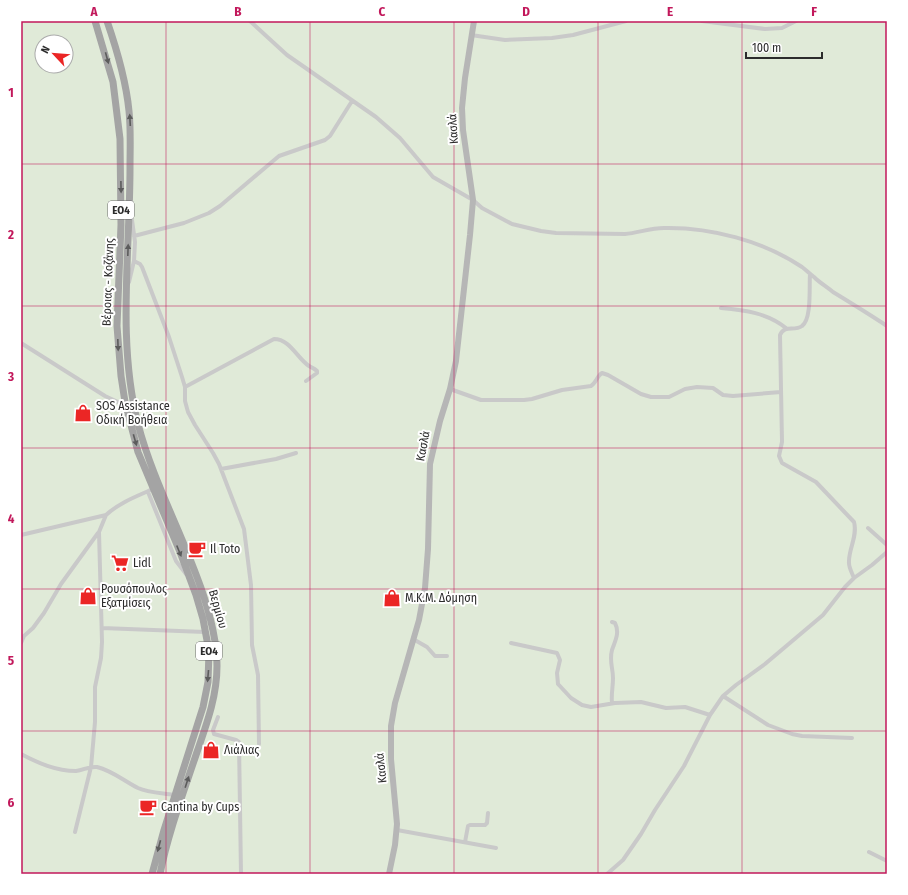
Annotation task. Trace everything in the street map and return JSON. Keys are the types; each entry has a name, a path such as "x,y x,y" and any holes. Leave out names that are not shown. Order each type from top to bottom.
{"main road":[{"name":"Βέροιας - Κοζάνης","path":"95,21 113,82 120,139 121,219 118,326 121,376 125,402"},
{"name":"Βέροιας - Κοζάνης","path":"107,21 124,79 129,111 130,200 127,352 133,401"},
{"name":"Βερμίου","path":"133,401 154,489 196,574 211,618 217,663 216,687 211,710 182,798 160,874"},
{"name":"Βερμίου","path":"125,402 138,452 196,595 206,632 209,662 208,682 202,707 174,795 152,874"}],"street":[{"path":"250,21 287,55 376,118 405,142 433,177 473,200 482,208 506,221 531,229 550,232 625,234 664,228 726,235 759,246 787,258 803,268 828,288 887,326"},
{"name":"Κασλά","path":"389,874 397,830 391,759 391,726 395,703 423,601 426,574 432,456 440,421 450,389 458,347 470,235 473,200 462,117 463,90 474,21"},
{"path":"472,35 505,40 552,38 568,36 626,21"},
{"path":"702,21 765,30 782,28 796,21"},
{"path":"134,236 184,223 209,213 220,206 279,156 325,140 330,136 352,101"},
{"path":"127,300 134,261 135,242 130,200"},
{"path":"134,261 142,267 169,337 185,387 185,401 188,412 221,469 244,529 250,575 252,645 259,678 259,744"},
{"path":"721,308 755,312 770,318 786,328 799,328 806,321 809,306 810,274"},
{"path":"786,328 781,332 780,338 782,442 779,456 780,460 782,463 818,484 854,522 855,527 849,561 854,578"},
{"path":"185,387 270,340 278,339 285,342 309,366 317,371 317,373 306,381"},
{"path":"21,344 105,396 120,403 125,402"},
{"path":"450,389 482,400 528,400 562,390 591,386 602,374 608,375 641,394 651,397 669,397 685,388 697,387 713,388 723,395 734,396 781,392"},
{"path":"221,469 276,459 296,453"},
{"path":"21,643 24,636 33,628 48,608 61,584 99,532 106,515 113,508 122,503 154,489"},
{"path":"21,535 106,515"},
{"path":"868,528 887,545"},
{"path":"75,832 92,766 95,722 95,687 101,658 102,628 99,532"},
{"path":"607,874 623,860 641,834 684,766 710,716 723,696 765,664 823,615 854,578 887,552"},
{"path":"612,622 615,623 617,629 616,640 610,661 613,676 612,703"},
{"path":"102,628 206,632"},
{"path":"413,639 427,647 435,656 447,656"},
{"path":"512,643 557,653 560,660 557,673 558,684 560,688 577,702 591,707 612,703 641,702 666,708 685,707 710,716"},
{"path":"723,696 768,725 792,734 802,736 852,738"},
{"path":"218,717 213,730 214,734 239,742 241,874"},
{"path":"21,754 38,763 65,770 79,770 92,766 111,772 143,790 174,795"},
{"path":"465,842 468,826 470,824 485,825 487,823 488,813"},
{"path":"397,830 496,848"},
{"path":"869,852 887,861"}],"green space":[{"path":"21,21 887,21 887,874 21,874"}],"place":[{"name":"SOS Assistance Οδική Βοήθεια","path":"83,413"},
{"name":"Il Toto","path":"197,549"},
{"name":"Lidl","path":"120,563"},
{"name":"Ρουσόπουλος Εξατμίσεις","path":"88,596"},
{"name":"Μ.Κ.Μ. Δόμηση","path":"392,598"},
{"name":"Λιάλιας","path":"211,750"},
{"name":"Cantina by Cups","path":"148,807"}]}
